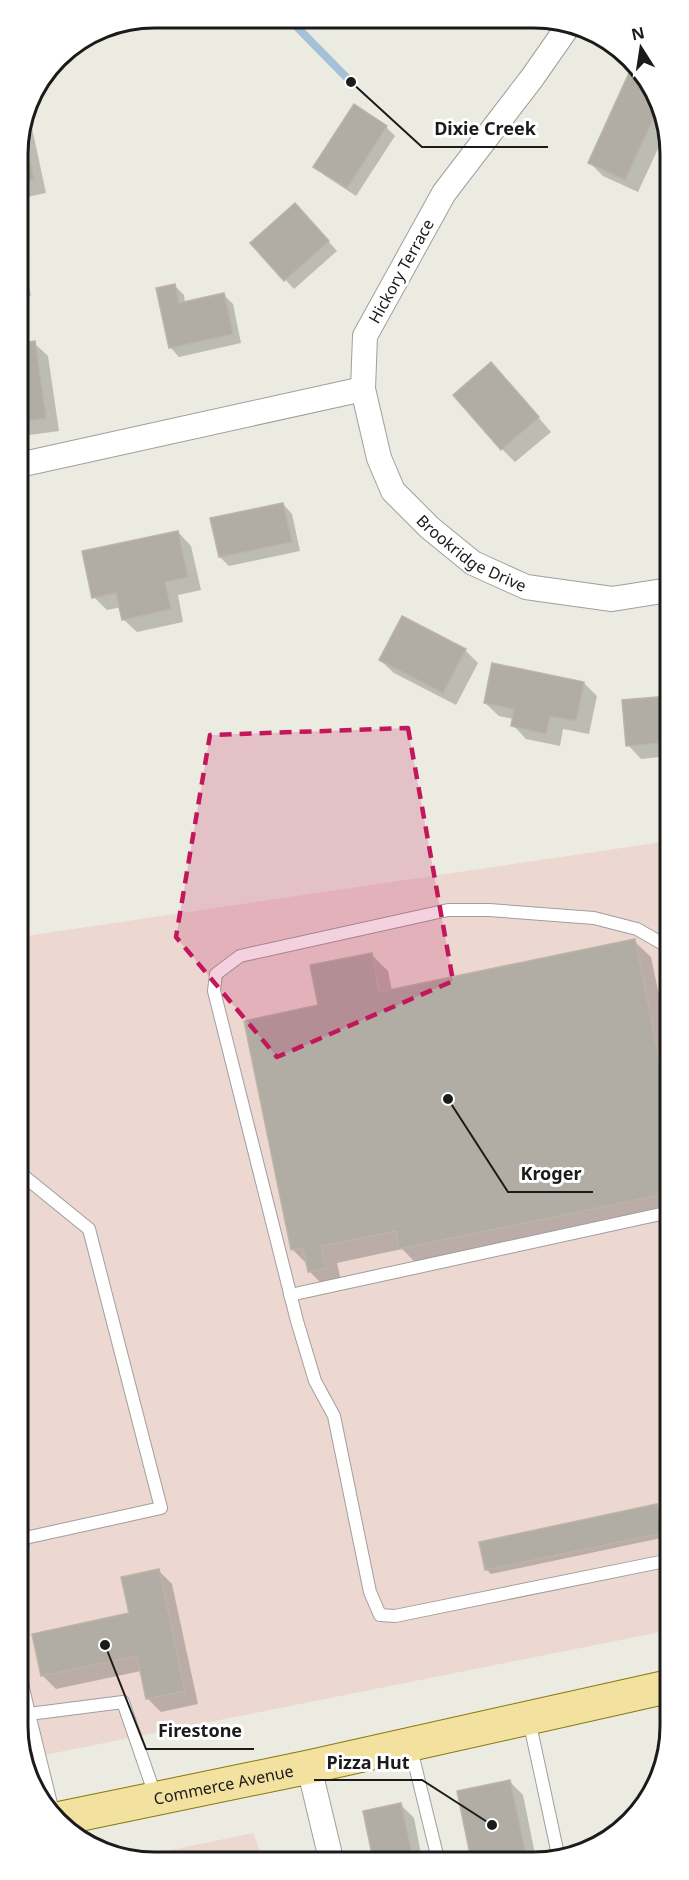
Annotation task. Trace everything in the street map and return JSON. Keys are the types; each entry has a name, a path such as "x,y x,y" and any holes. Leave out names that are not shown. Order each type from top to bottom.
{"main road":[{"name":"Commerce Avenue","path":"69,1817 309,1767 660,1688"}],"street":[{"name":"Hickory Terrace","path":"363,389 365,336 444,193 564,32"},
{"path":"29,463 363,389"},
{"name":"Brookridge Drive","path":"363,389 379,458 393,491 430,528 473,563 526,587 612,599 660,591"},
{"path":"309,1767 329,1852"}],"lane":[{"path":"660,942 637,929 594,918 489,910 448,910 240,956 216,974 214,991 290,1295 315,1381 334,1416 370,1592 380,1615 395,1616 660,1562"},
{"path":"28,1180 89,1229 161,1508 28,1537"},
{"path":"290,1295 660,1214"},
{"path":"28,1715 123,1702 156,1799"},
{"path":"528,1718 557,1849"},
{"path":"28,1726 46,1788"},
{"path":"410,1744 436,1852"}],"highlighted area":[{"path":"408,728 453,981 277,1057 176,937 210,735"}],"shaded area":[{"path":"660,842 660,1632 33,1757 28,1725 29,936"},
{"path":"253,1833 260,1852 162,1852"}],"building":[{"path":"627,78 634,78 644,92 654,116 625,180 588,163"},
{"path":"354,104 387,126 347,188 313,167"},
{"path":"29,156 34,180 29,181"},
{"path":"295,203 329,241 284,281 250,243"},
{"path":"175,284 179,303 224,293 233,334 169,348 156,288"},
{"path":"35,341 46,418 29,421 29,342"},
{"path":"491,362 539,417 501,450 453,395"},
{"path":"283,503 292,542 219,557 210,518"},
{"path":"178,531 188,577 165,582 171,609 122,620 116,593 92,598 82,551"},
{"path":"402,616 466,649 443,693 379,660"},
{"path":"492,663 584,682 576,721 550,716 546,734 511,726 514,709 484,703"},
{"path":"660,697 660,743 626,746 622,700"},
{"path":"635,939 660,1063 660,1195 399,1249 396,1231 321,1246 326,1268 308,1272 303,1248 291,1250 244,1021 318,1005 310,965 372,953 379,992"},
{"path":"657,1504 660,1518 660,1534 485,1570 479,1542"},
{"path":"159,1569 185,1691 146,1699 137,1656 41,1676 32,1634 129,1613 121,1577"},
{"path":"510,1780 525,1852 470,1852 457,1791"},
{"path":"401,1803 412,1852 372,1852 363,1811"}],"waterway":[{"path":"298,29 351,82"}],"place":[{"name":"Dixie Creek","path":"351,82"},
{"name":"Kroger","path":"448,1099"},
{"name":"Firestone","path":"105,1645"},
{"name":"Pizza Hut","path":"492,1825"}]}
